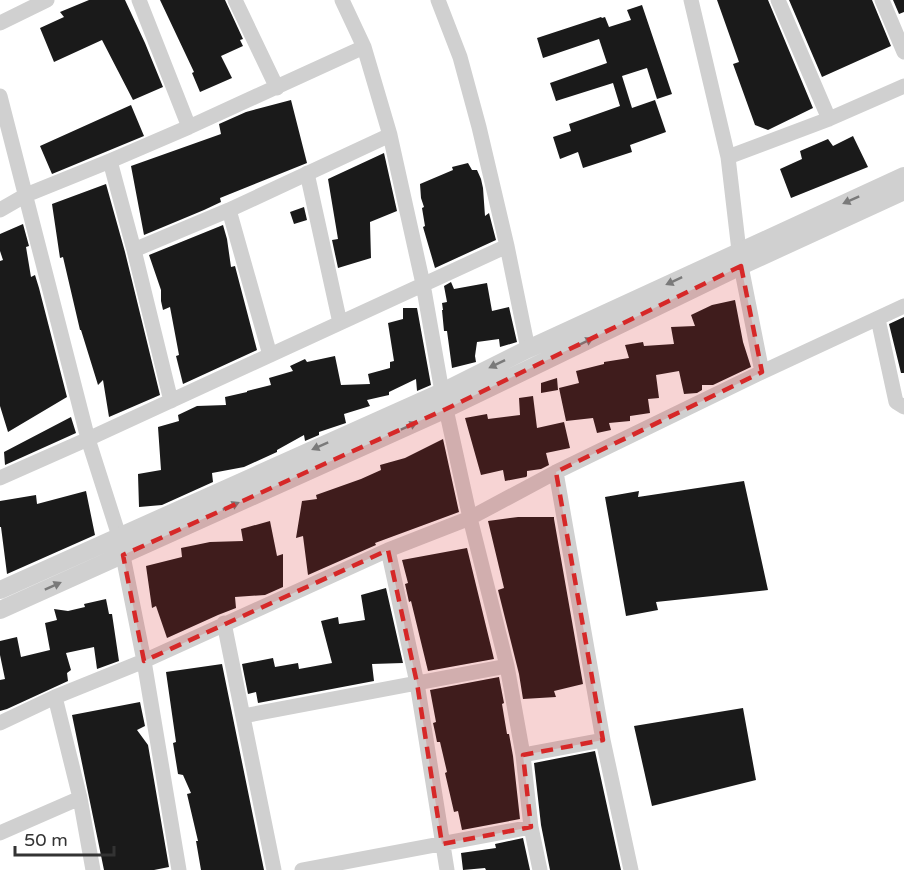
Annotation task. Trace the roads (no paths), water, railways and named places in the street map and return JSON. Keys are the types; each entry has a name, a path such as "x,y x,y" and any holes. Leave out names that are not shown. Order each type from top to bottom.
{"street":[{"path":"0,22 47,0"},
{"path":"139,0 189,127"},
{"path":"235,0 277,87"},
{"path":"342,0 363,47 390,135 423,284 444,400 470,518 507,666 524,755 531,827 540,870"},
{"path":"438,0 460,57 479,127 528,349"},
{"path":"691,0 728,157 740,259 762,372"},
{"path":"778,0 829,119"},
{"path":"882,0 904,52"},
{"path":"0,210 26,195 189,127 363,47"},
{"path":"728,157 829,119 904,86"},
{"path":"0,96 88,439 119,536 144,661 179,870"},
{"path":"135,250 229,210 390,135"},
{"path":"110,161 135,250 171,401"},
{"path":"307,173 340,323"},
{"path":"0,610 123,555 740,259 904,176"},
{"path":"0,591 119,536 444,400 528,349 904,191"},
{"path":"229,210 270,356"},
{"path":"0,478 507,246"},
{"path":"0,723 55,697 144,661 388,550 470,518 556,472 904,306"},
{"path":"878,319 896,402 904,408"},
{"path":"556,472 603,740 631,870"},
{"path":"388,550 417,683 447,870"},
{"path":"224,623 274,870"},
{"path":"243,716 507,666"},
{"path":"55,697 80,798 93,870"},
{"path":"524,755 603,740"},
{"path":"0,833 80,798"},
{"path":"302,870 531,827"}]}
